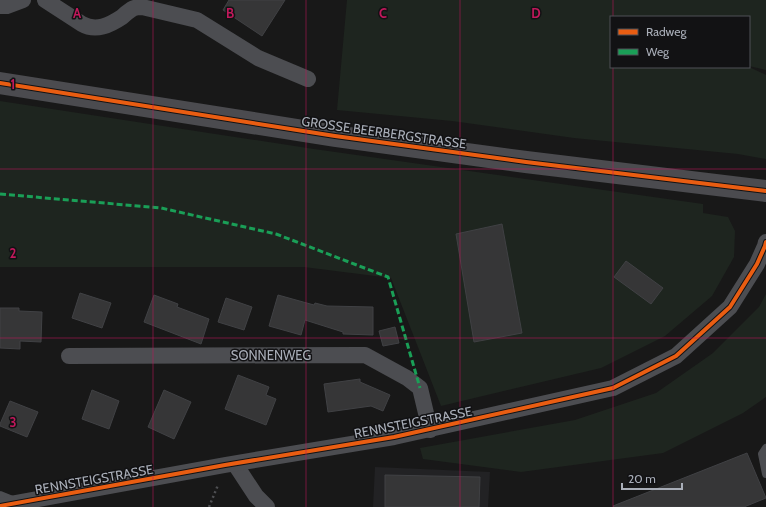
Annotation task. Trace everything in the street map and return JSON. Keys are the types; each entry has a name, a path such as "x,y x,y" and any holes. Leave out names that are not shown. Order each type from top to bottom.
{"street":[{"path":"0,6 7,6 23,0"},
{"path":"45,0 87,27 93,28 108,25 121,18 134,8 142,7 197,20 258,58 308,79"},
{"name":"GROSSE BEERBERGSTRASSE","path":"0,84 335,136 526,162 766,191"},
{"name":"RENNSTEIGSTRASSE","path":"0,506 394,437 613,388 676,356 730,307 757,264 766,242"},
{"name":"SONNENWEG","path":"69,356 365,355 407,378 420,388 430,430"},
{"path":"235,464 256,496 267,507"}],"lane":[{"path":"766,448 762,454 766,474"},
{"path":"0,495 19,503"}],"shaded area":[{"path":"347,0 766,0 766,70 750,66 750,16 610,16 610,68 750,67 766,75 766,159 738,154 574,138 452,121 337,110"},
{"path":"0,101 314,149 703,204 703,213 728,217 735,231 734,257 712,296 665,336 601,368 441,406 391,278 304,267 0,267"},
{"path":"766,294 766,397 743,413 663,453 521,472 423,459 420,448 575,420 656,393 713,353 759,307"},
{"path":"375,467 490,472 488,507 373,507"}],"building":[{"path":"229,0 285,0 262,36 223,10"},
{"path":"502,224 522,333 474,342 456,234"},
{"path":"626,261 663,288 651,304 614,277"},
{"path":"80,293 111,303 102,328 72,318"},
{"path":"154,295 178,304 177,307 209,319 201,344 144,322"},
{"path":"278,295 314,305 315,303 327,306 373,307 373,335 343,334 343,332 305,320 301,335 269,326"},
{"path":"226,298 252,307 244,330 218,322"},
{"path":"0,308 19,308 19,311 42,312 41,342 20,341 20,349 0,348"},
{"path":"395,327 399,343 383,346 379,331"},
{"path":"238,375 269,387 266,395 276,399 266,425 225,409"},
{"path":"360,379 360,382 390,395 383,411 371,406 328,412 324,384"},
{"path":"92,390 119,401 109,429 82,419"},
{"path":"164,390 191,402 174,439 148,427"},
{"path":"10,401 38,412 27,437 0,426"},
{"path":"747,453 766,498 744,507 613,506"},
{"path":"385,475 480,477 479,507 385,507"}],"marked path":[{"path":"0,194 161,208 276,234 388,277 420,388"}],"cycle path":[{"path":"0,83 335,136 526,162 766,191"},
{"path":"0,506 225,465 394,437 613,388 676,356 730,307 757,264 766,242"}]}
